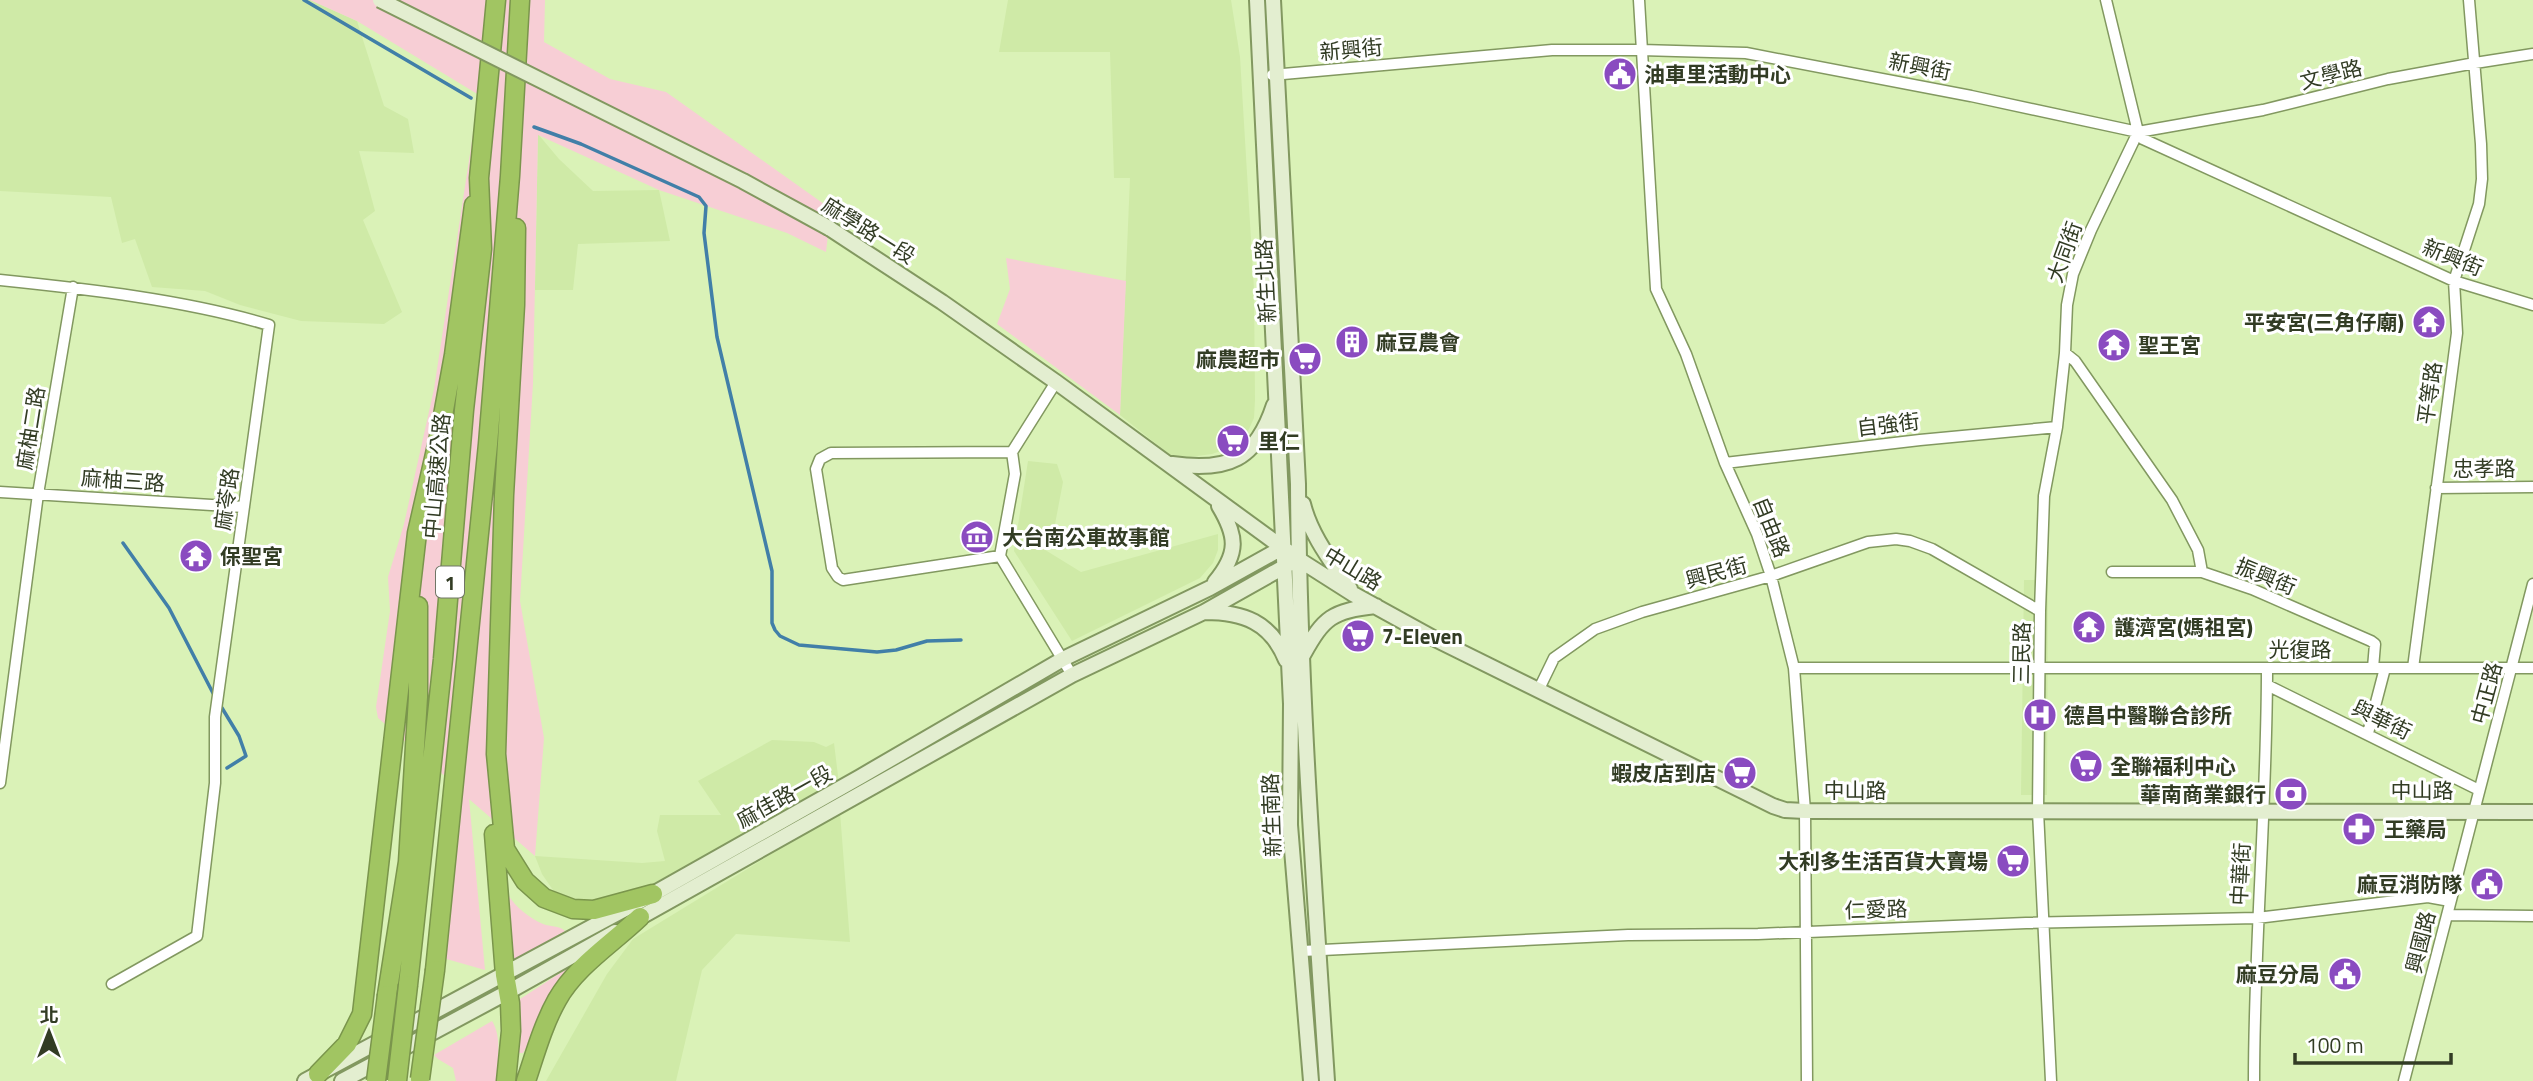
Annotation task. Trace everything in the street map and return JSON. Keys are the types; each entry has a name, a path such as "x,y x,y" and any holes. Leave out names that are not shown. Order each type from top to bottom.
{"highway":[{"name":"中山高速公路","path":"397,1081 443,659 464,410 482,249 479,178 496,0"},
{"name":"1","path":"420,1080 435,970 488,444 510,176 520,0"},
{"path":"506,1081 511,1031 495,869 492,798 496,754 504,495 515,305 516,227 510,176"},
{"path":"311,1078 347,1044 362,1014 417,533 454,355 470,225 479,178"},
{"path":"376,1081 408,862 418,697 417,533"},
{"path":"496,754 505,849 525,881 544,898 573,909 594,910 653,894"},
{"path":"526,1081 558,999 586,965 640,917"}],"main road":[{"name":"麻學路一段","path":"380,0 743,181 829,228 942,302 1056,382 1298,559"},
{"name":"新生北路","path":"1257,0 1282,548"},
{"name":"新生北路","path":"1273,0 1298,484 1298,559"},
{"path":"1169,464 1195,468 1221,465 1242,457 1255,445 1268,425 1277,397"},
{"path":"1298,484 1312,531 1353,594"},
{"path":"1210,588 1224,571 1234,544 1228,521 1214,498"},
{"name":"新生南路","path":"1282,548 1291,704 1290,825 1311,1081"},
{"name":"麻佳路一段","path":"342,1081 653,894 1063,659 1210,588 1282,548"},
{"name":"新生南路","path":"1298,559 1326,1081"},
{"name":"麻佳路一段","path":"311,1078 640,917 1072,675 1204,612 1298,559"},
{"name":"中山路","path":"1298,559 1353,594 1433,638 1785,810 2533,812"},
{"path":"1302,657 1312,639 1330,617 1344,611 1376,606"},
{"path":"1204,612 1231,612 1265,628 1281,647 1289,666"}],"street":[{"name":"自由路","path":"1639,0 1656,289 1686,354 1725,463 1757,534 1771,576 1794,668 1805,811 1807,1081"},
{"path":"2106,0 2138,132"},
{"name":"平等路","path":"2413,668 2457,333 2454,281 2479,204 2482,179 2469,0"},
{"name":"新興街","path":"1260,75 1552,50 1746,53 1971,96 2138,132 2143,139 2454,281 2533,305"},
{"name":"文學路","path":"2138,132 2263,110 2388,79 2533,54"},
{"name":"大同街","path":"2065,353 2067,305 2073,274 2138,132"},
{"name":"麻苓路","path":"0,280 73,287 235,315 269,326 216,712 215,783 197,936 112,984"},
{"name":"麻柚二路","path":"0,783 38,494 73,287"},
{"path":"2065,353 2075,360 2172,500 2198,550 2202,572"},
{"name":"三民路","path":"2051,1081 2038,811 2040,611 2045,496 2057,427 2065,353"},
{"path":"1056,382 1012,452 1015,474 1000,555 1072,675"},
{"name":"自強街","path":"1725,463 2057,427"},
{"path":"1000,555 843,580 832,568 816,469 820,458 831,453 1012,452"},
{"name":"忠孝路","path":"2436,488 2533,487"},
{"name":"麻柚三路","path":"0,492 244,507"},
{"name":"興民街","path":"1538,691 1554,658 1595,629 1642,612 1771,576 1868,542 1910,541 1932,549 2040,611"},
{"name":"振興街","path":"2112,572 2202,572 2252,589 2371,640 2376,650 2373,668"},
{"name":"中正路","path":"2473,812 2533,584"},
{"name":"光復路","path":"1794,668 2533,668"},
{"name":"中華街","path":"2253,1081 2267,668"},
{"path":"2368,733 2385,668"},
{"name":"與華街","path":"2267,685 2479,790"},
{"name":"興國路","path":"2404,1081 2473,812"},
{"name":"仁愛路","path":"1302,951 1629,934 1758,934 2257,918 2428,897 2450,901"},
{"path":"2447,915 2533,916"}],"shaded area":[{"path":"0,0 310,0 357,21 384,106 408,119 414,153 359,151 375,211 363,220 402,312 384,324 301,321 240,305 205,291 152,287 135,239 122,243 111,197 0,191"},
{"path":"310,0 545,0 544,42 610,79 666,92 831,209 826,252 787,233 659,190 538,135 533,383 520,601 544,738 535,856 469,799 485,970 443,958 461,790 378,718 376,707 390,611 388,577 404,524 434,389 479,95 357,21"},
{"path":"1008,0 1231,0 1240,57 1254,289 1254,418 1240,443 1212,454 1175,459 1120,415 1130,178 1114,178 1110,52 999,52"},
{"path":"538,134 559,159 593,191 659,190 670,241 578,244 573,290 535,290"},
{"path":"1006,258 1126,281 1120,415 997,324 1010,289"},
{"path":"1028,461 1057,464 1063,482 1055,524 1044,529 1042,548 1081,572 1218,534 1218,550 1213,563 1200,578 1072,641 1014,551"},
{"path":"2024,580 2048,580 2047,795 2021,795"},
{"path":"772,740 814,742 826,747 834,743 839,784 628,897 589,904 570,902 555,893 542,874 535,856 642,863 665,861 657,831 660,815 721,815 698,781"},
{"path":"840,812 850,942 736,934 702,970 676,1081 546,1081 607,974 633,939"},
{"path":"504,888 515,904 531,917 565,931 501,969"},
{"path":"568,968 566,977 523,1053 516,1053 506,1008"},
{"path":"492,1021 498,1042 496,1081 456,1081 453,1068 434,1055"}],"waterway":[{"path":"304,0 471,98"},
{"path":"534,127 581,144 699,197 706,206 704,233 717,337 772,571 772,623 775,630 780,636 799,645 877,652 896,650 927,641 961,640"},
{"path":"123,543 169,608 215,697"},
{"path":"219,703 239,736 246,756 227,768"}],"place":[{"name":"油車里活動中心","path":"1620,74"},
{"name":"平安宮(三角仔廟)","path":"2429,322"},
{"name":"麻豆農會","path":"1352,342"},
{"name":"聖王宮","path":"2114,345"},
{"name":"麻農超市","path":"1305,359"},
{"name":"里仁","path":"1233,441"},
{"name":"大台南公車故事館","path":"977,537"},
{"name":"保聖宮","path":"196,556"},
{"name":"護濟宮(媽祖宮)","path":"2089,627"},
{"name":"7-Eleven","path":"1358,636"},
{"name":"德昌中醫聯合診所","path":"2040,715"},
{"name":"全聯福利中心","path":"2086,766"},
{"name":"蝦皮店到店","path":"1740,773"},
{"name":"華南商業銀行","path":"2291,794"},
{"name":"王藥局","path":"2359,829"},
{"name":"大利多生活百貨大賣場","path":"2013,861"},
{"name":"麻豆消防隊","path":"2487,884"},
{"name":"麻豆分局","path":"2345,974"}]}
